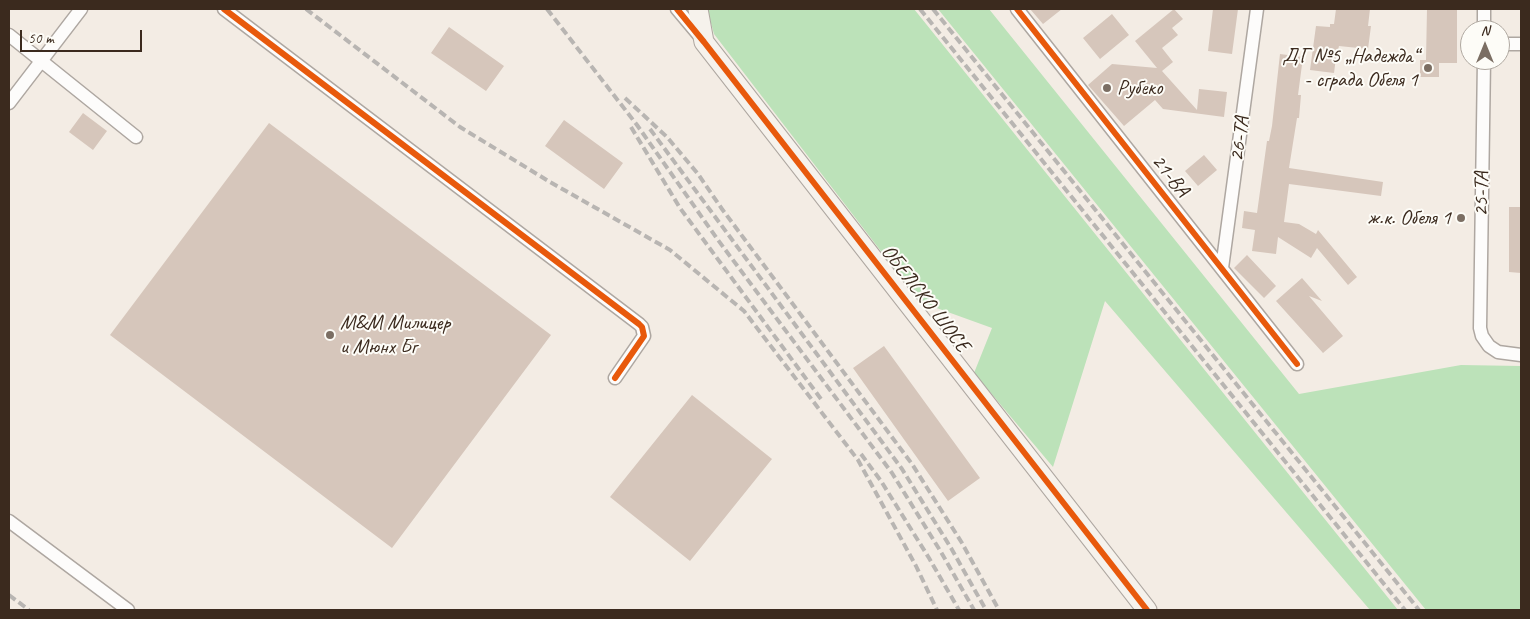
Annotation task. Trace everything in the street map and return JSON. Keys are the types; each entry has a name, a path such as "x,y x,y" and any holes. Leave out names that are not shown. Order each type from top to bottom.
{"street":[{"path":"9,103 81,9"},
{"path":"224,9 639,324 642,327 644,336 615,378"},
{"name":"ОБЕЛСКО ШОСЕ","path":"677,9 1147,610"},
{"path":"698,9 704,42"},
{"name":"21-ВА","path":"1017,9 1298,364"},
{"name":"26-ТА","path":"1222,268 1257,9"},
{"path":"9,35 136,137"},
{"name":"25-ТА","path":"1484,70 1480,328 1482,336 1489,346 1498,352 1521,355"},
{"path":"9,521 128,610"}],"green space":[{"path":"707,9 914,9 1398,610 1370,610 1105,301 1053,467 974,373 992,328 920,302 714,34"},
{"path":"938,9 989,9 1299,394 1461,365 1521,366 1521,610 1426,610"}],"building":[{"path":"1030,9 1062,9 1043,24"},
{"path":"1174,9 1183,19 1172,28 1178,35 1162,48 1173,62 1162,71 1197,110 1199,89 1227,92 1224,117 1163,109 1155,100 1124,126 1088,85 1112,64 1157,68 1135,41"},
{"path":"1213,9 1238,9 1232,54 1208,51"},
{"path":"1336,9 1370,9 1368,26 1371,26 1368,49 1339,46 1334,73 1310,70 1316,26 1330,27 1330,24 1334,24"},
{"path":"1427,9 1457,9 1457,63 1439,63 1439,77 1420,77 1420,60 1426,60"},
{"path":"1112,14 1129,35 1100,59 1083,38"},
{"path":"449,27 504,66 486,91 431,53"},
{"path":"1280,54 1303,57 1298,95 1301,95 1299,118 1297,118 1289,168 1383,182 1381,196 1289,184 1284,222 1299,224 1316,234 1318,230 1357,277 1348,285 1317,248 1311,258 1278,237 1276,254 1252,251 1255,230 1242,228 1244,211 1257,213 1267,141 1269,141 1272,126"},
{"path":"83,113 107,131 93,150 69,132"},
{"path":"564,120 623,163 604,189 545,146"},
{"name":"М&M Mилицер и Мюнх Бг","path":"269,123 551,335 392,548 110,335"},
{"path":"1204,155 1217,170 1198,186 1185,171"},
{"path":"1509,207 1521,207 1521,273 1509,272"},
{"path":"1247,255 1276,286 1264,298 1234,268"},
{"path":"1302,278 1322,301 1309,296 1343,336 1323,353 1276,301"},
{"path":"884,346 980,478 948,501 853,368"},
{"path":"692,395 772,459 690,561 610,497"}],"railway":[{"path":"306,9 460,127 550,182 670,250 744,311 858,460 916,566 937,610"},
{"path":"547,9 637,125 718,240 892,473 974,610"},
{"path":"920,9 1405,610"},
{"path":"933,9 1419,610"},
{"path":"625,98 667,137 698,174 912,464 962,543 999,610"},
{"path":"631,127 680,208 821,399"},
{"path":"650,129 902,469 951,548 986,610"},
{"path":"861,454 881,481 959,610"},
{"path":"9,595 29,610"}],"cycle path":[{"path":"224,9 639,324 642,327 644,336 615,378"},
{"path":"677,9 1147,610"},
{"path":"1017,9 1297,364"}],"place":[{"name":"ДГ №5 „Надежда“ - сграда Обеля 1","path":"1428,68"},
{"name":"Рубеко","path":"1107,88"},
{"name":"ж.к. Обеля 1","path":"1461,218"},
{"name":"М&M Mилицер и Мюнх Бг","path":"330,335"}]}
